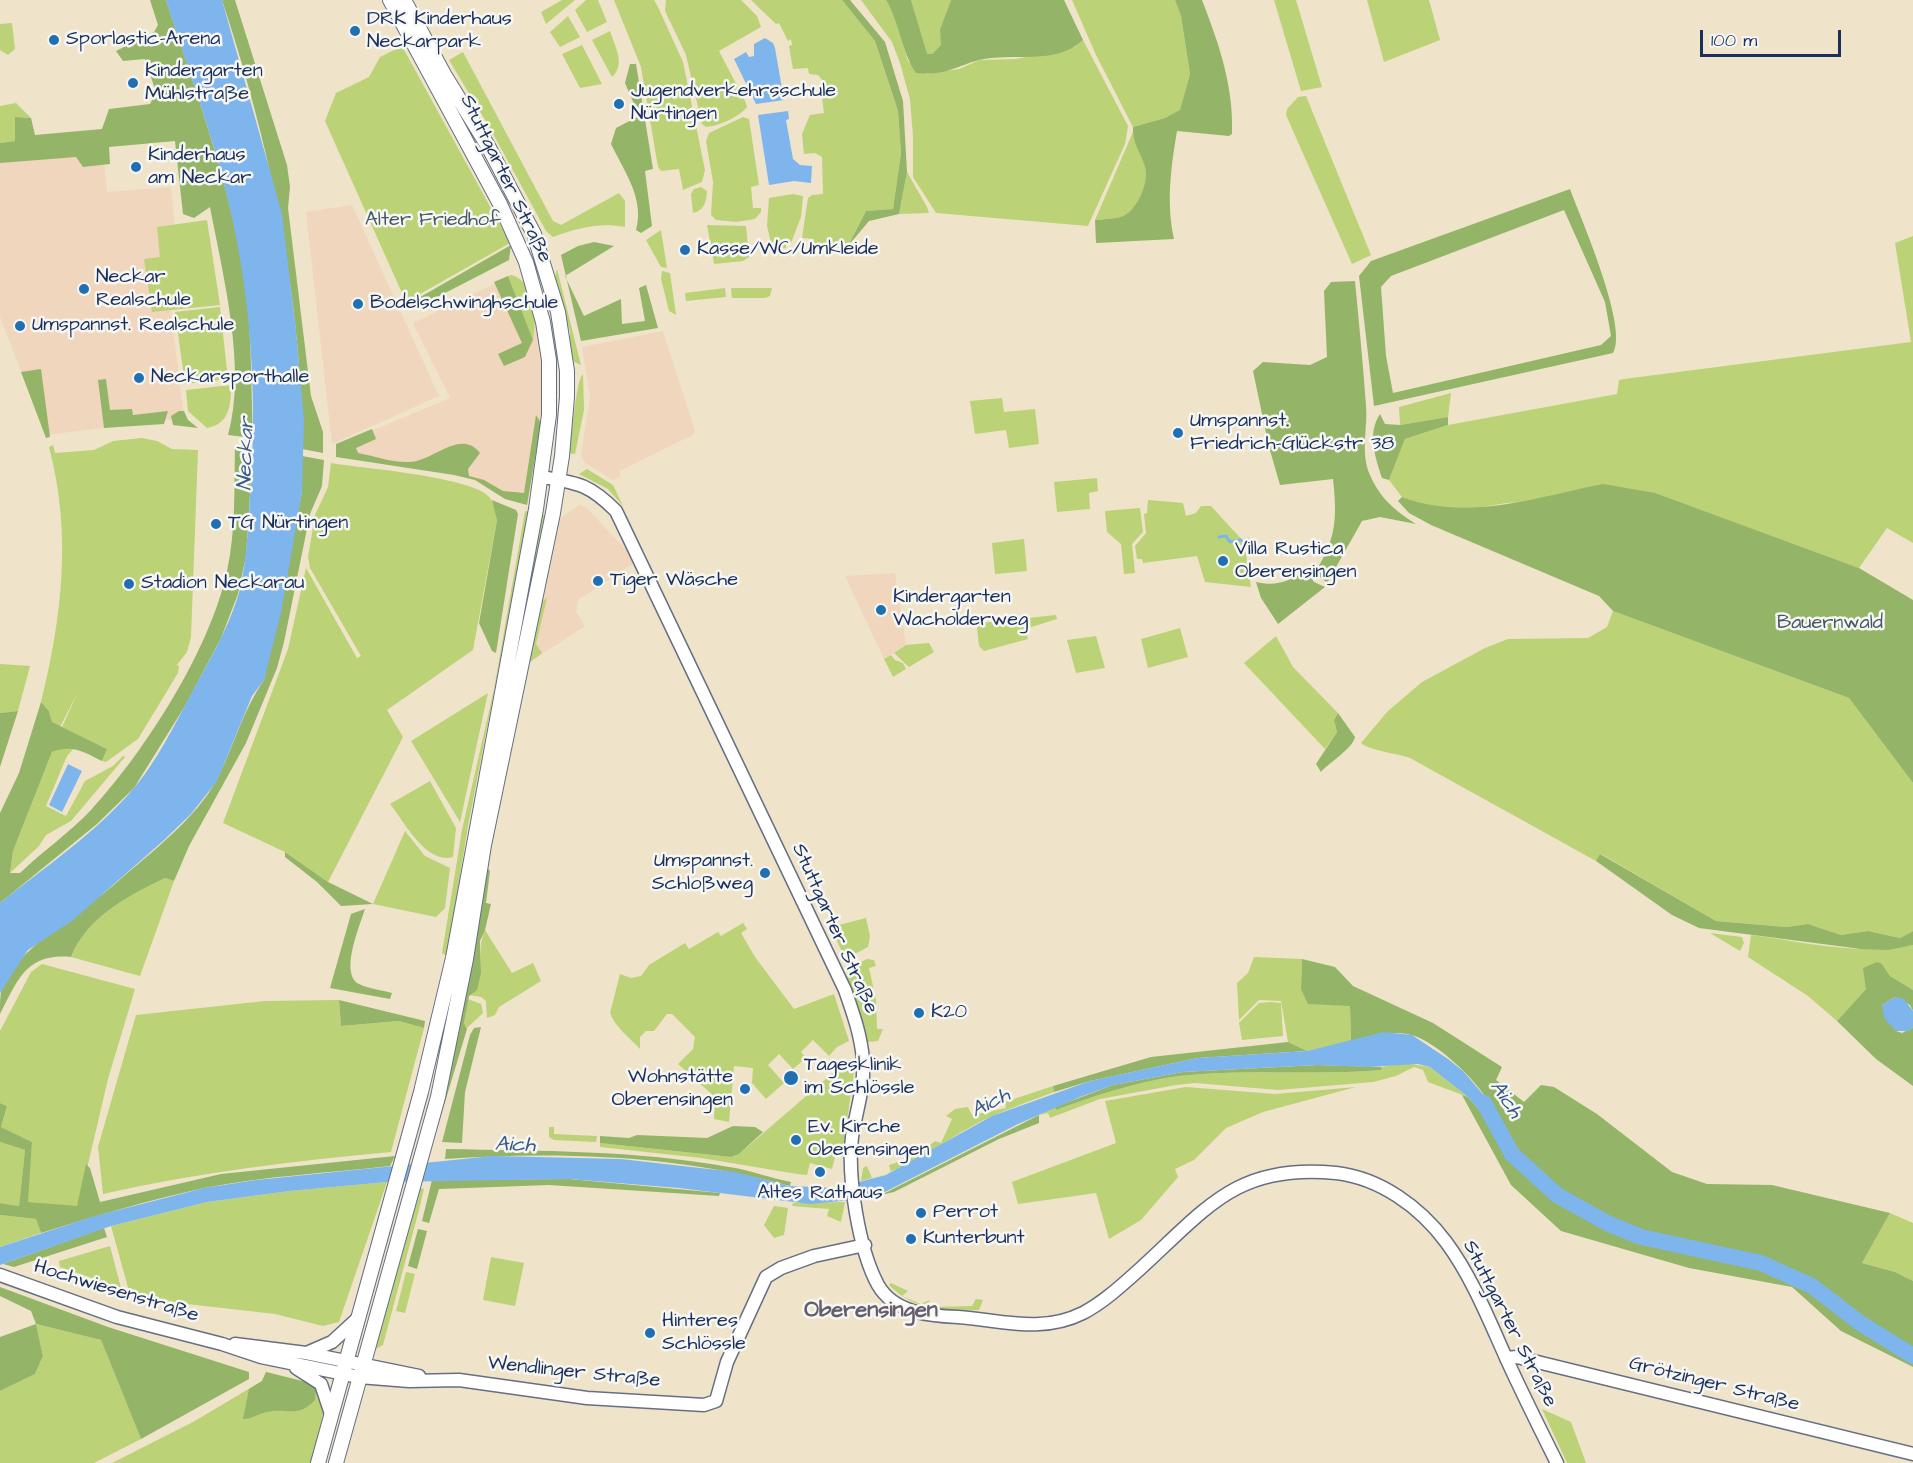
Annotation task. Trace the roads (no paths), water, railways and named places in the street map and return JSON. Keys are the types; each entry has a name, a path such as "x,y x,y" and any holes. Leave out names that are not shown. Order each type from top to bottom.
{"main road":[{"name":"Stuttgarter Straße","path":"390,0 500,204 535,287 543,322 550,392 542,477 559,479 596,491 616,511 845,990 859,1034 863,1061 861,1094 852,1136 852,1179 855,1203 871,1269 883,1293 910,1311 1035,1326 1081,1314 1101,1302 1205,1209 1230,1191 1278,1172 1309,1170 1342,1174 1387,1189 1404,1200 1445,1241 1470,1282 1557,1463"},
{"name":"Stuttgarter Straße","path":"404,0 520,206 552,285 563,337 567,371 566,423 559,479"},
{"path":"318,1463 410,1129 453,958 542,477"},
{"path":"336,1463 428,1132 454,1022 484,845 559,479"},
{"name":"Wendlinger Straße","path":"361,1371 471,1382 587,1398 713,1403 730,1353 766,1277 781,1268 814,1256 865,1245"},
{"name":"Hochwiesenstraße","path":"0,1275 117,1317 278,1361 343,1367 361,1371"},
{"path":"306,1353 332,1342 357,1320"},
{"name":"Hochwiesenstraße","path":"222,1344 250,1345 306,1353 343,1367"},
{"name":"Grötzinger Straße","path":"1506,1358 1528,1360 1913,1454"},
{"path":"278,1361 297,1368 321,1384 331,1414"}],"water":[{"path":"166,0 222,0 282,214 304,421 302,492 281,613 264,680 252,696 217,781 191,814 163,841 72,921 28,950 0,993 0,903 87,834 119,804 142,778 164,744 217,647 234,607 242,579 253,447 252,374 246,300 234,228 220,168"},
{"path":"765,38 773,43 775,48 784,100 756,104 734,59 746,52 749,57 754,56 754,44"},
{"path":"788,111 789,119 786,120 793,159 800,165 812,166 811,183 794,181 769,185 758,115"},
{"path":"68,764 82,771 62,812 49,805"},
{"path":"1895,997 1904,999 1913,1011 1913,1027 1909,1031 1896,1031 1884,1018 1882,1005"},
{"path":"1384,1032 1412,1035 1463,1071 1488,1100 1496,1123 1492,1125 1468,1097 1430,1067 1418,1064 1368,1067 1317,1065 1183,1072 1113,1085 1080,1097 1018,1124 873,1198 810,1204 679,1188 569,1179 387,1182 207,1202 111,1226 0,1265 0,1247 95,1216 204,1188 256,1180 493,1156 621,1159 735,1172 790,1186 836,1188 886,1175 992,1116 1090,1081 1198,1058 1307,1051"}],"waterway":[{"path":"1219,537 1226,536 1230,542 1241,540"},
{"name":"Aich","path":"1484,1103 1512,1154 1557,1195 1607,1223 1641,1237 1761,1263 1812,1286 1860,1323 1913,1356"}],"place":[{"name":"DRK Kinderhaus Neckarpark","path":"355,31"},
{"name":"Sporlastic-Arena","path":"54,40"},
{"name":"Kindergarten Mühlstraße","path":"133,83"},
{"name":"Jugendverkehrsschule Nürtingen","path":"619,104"},
{"name":"Kinderhaus am Neckar","path":"136,167"},
{"name":"Kasse/WC/Umkleide","path":"685,250"},
{"name":"Neckar Realschule","path":"84,289"},
{"name":"Bodelschwinghschule","path":"358,304"},
{"name":"Umspannst. Realschule","path":"20,326"},
{"name":"Neckarsporthalle","path":"139,378"},
{"name":"Umspannst. Friedrich-Glückstr 38","path":"1178,433"},
{"name":"TG Nürtingen","path":"216,524"},
{"name":"Villa Rustica Oberensingen","path":"1223,561"},
{"name":"Tiger Wäsche","path":"598,581"},
{"name":"Stadion Neckarau","path":"129,584"},
{"name":"Kindergarten Wacholderweg","path":"881,610"},
{"name":"Umspannst. Schloßweg","path":"765,873"},
{"name":"K20","path":"919,1013"},
{"name":"Tagesklinik im Schlössle","path":"791,1078"},
{"name":"Wohnstätte Oberensingen","path":"745,1089"},
{"name":"Ev. Kirche Oberensingen","path":"796,1140"},
{"name":"Altes Rathaus","path":"820,1172"},
{"name":"Perrot","path":"921,1213"},
{"name":"Kunterbunt","path":"911,1239"},
{"name":"Hinteres Schlössle","path":"650,1333"}],"district":[{"name":"Oberensingen","path":"871,1311"}],"park label":[{"name":"Alter Friedhof","path":"433,221"},
{"name":"Bauernwald","path":"1830,624"}],"water label":[{"name":"Neckar","path":"247,454"}]}
